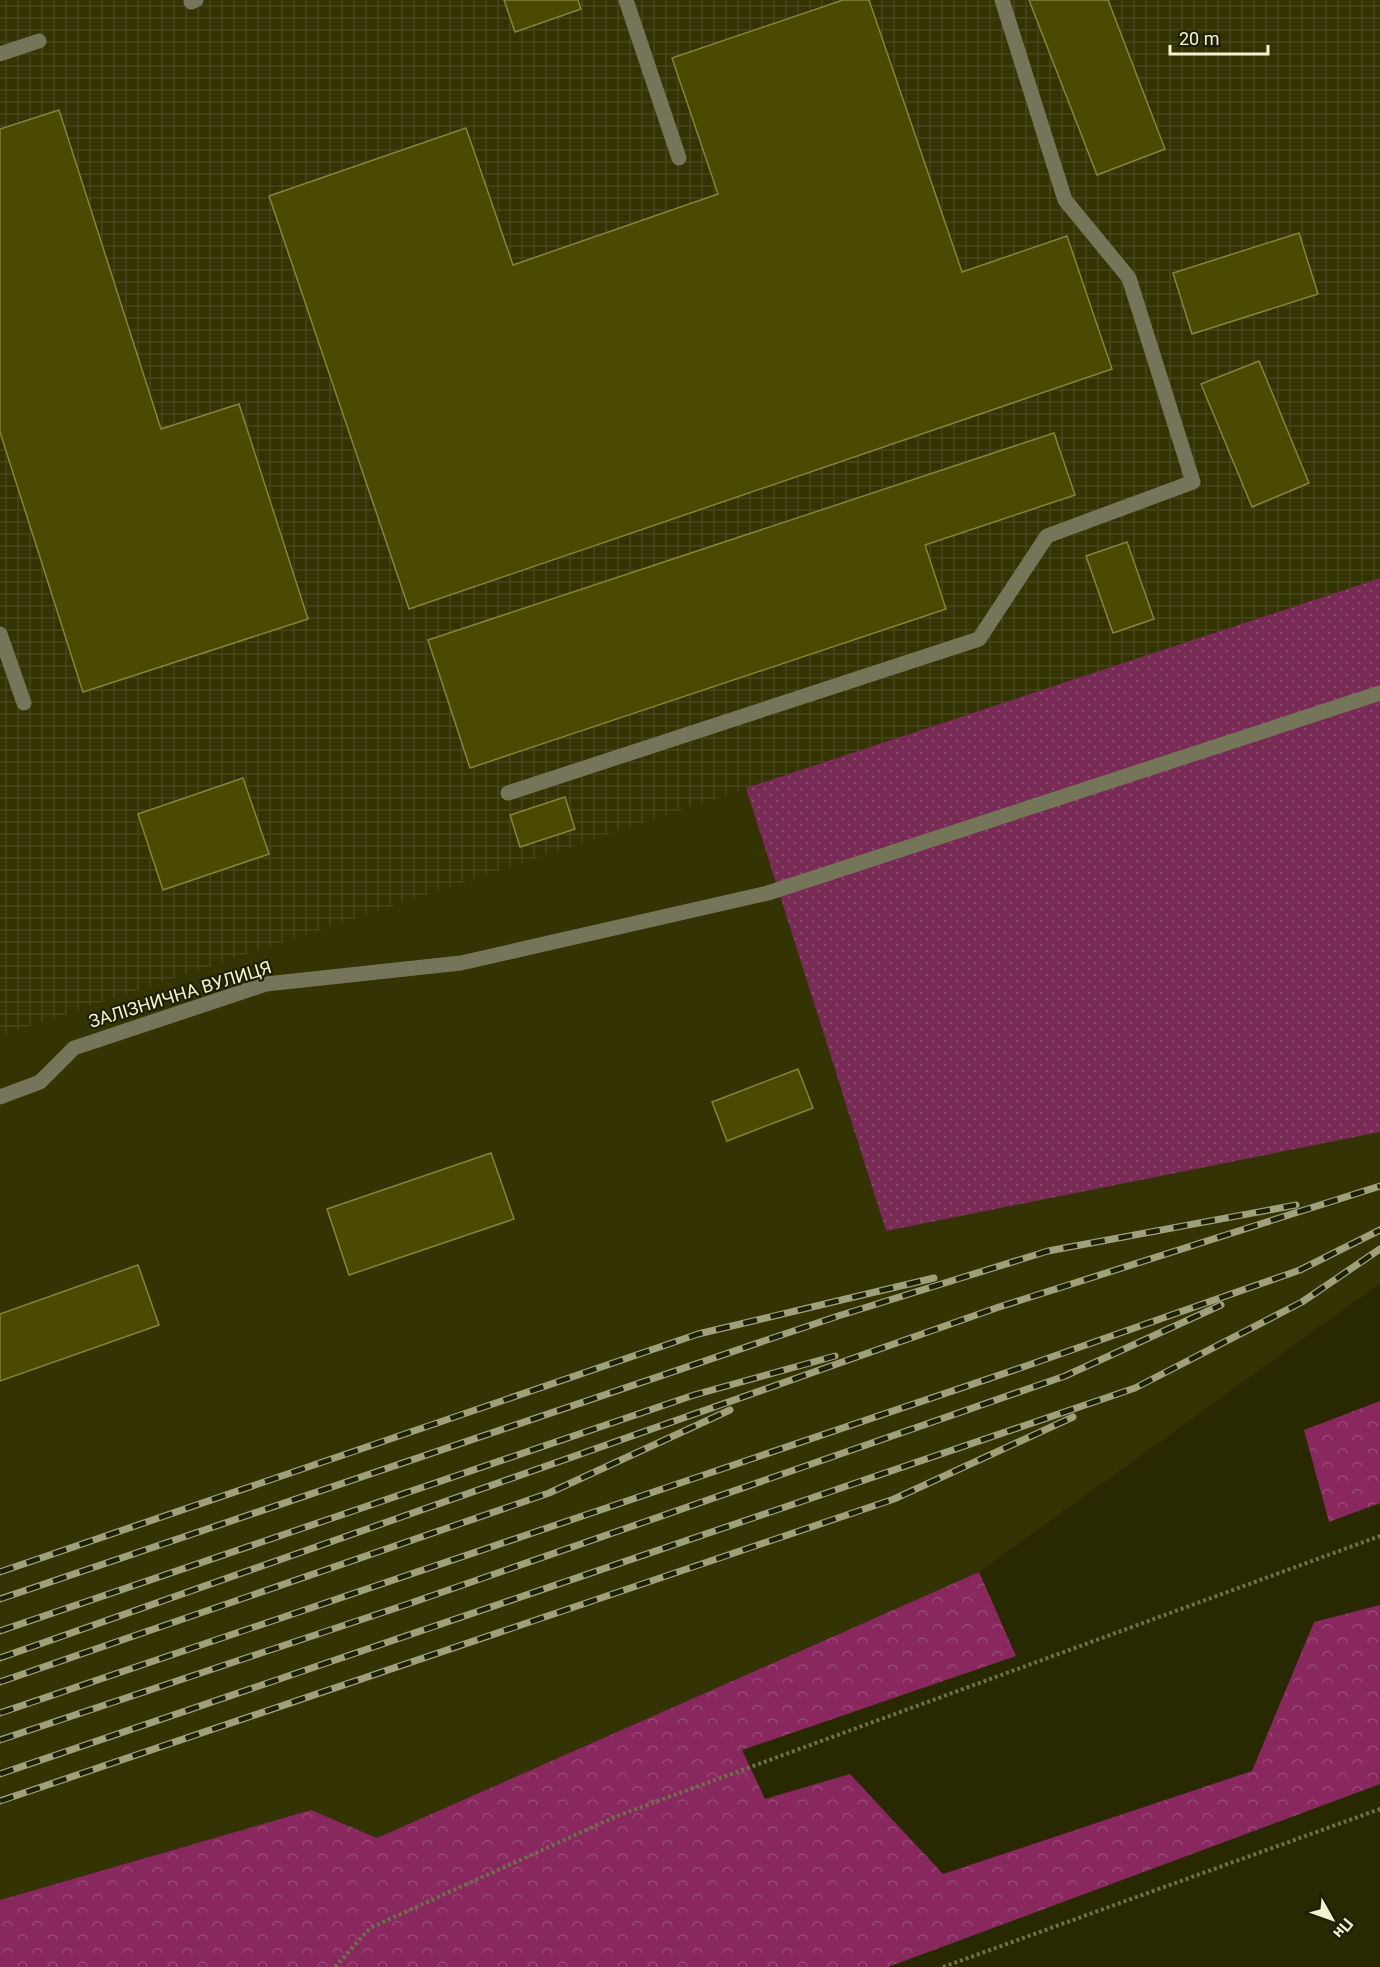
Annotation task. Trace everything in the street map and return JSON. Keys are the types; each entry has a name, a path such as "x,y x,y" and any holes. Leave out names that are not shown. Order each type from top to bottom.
{"street":[{"path":"626,0 679,158"},
{"path":"508,793 979,639 1047,536 1193,482 1129,278 1065,200 1002,0"},
{"path":"0,54 39,41"},
{"path":"0,634 24,704"},
{"name":"ЗАЛІЗНИЧНА ВУЛИЦЯ","path":"0,1097 40,1082 74,1048 266,984 461,963 768,893 1380,693"}],"path":[{"path":"335,1967 370,1928 617,1816 1380,1536"},
{"path":"943,1967 1380,1809"}],"shaded area":[{"path":"0,0 1380,0 1380,578 0,1036"},
{"path":"1380,578 1380,1132 886,1231 746,788"},
{"path":"746,788 886,1231 1380,1132 1380,1283 979,1572 377,1838 311,1810 0,1900 0,1036"}],"green space":[{"path":"1380,1401 1380,1503 1329,1522 1304,1430"},
{"path":"979,1572 1016,1656 742,1750 765,1799 850,1774 943,1874 1252,1771 1314,1622 1380,1605 1380,1784 888,1967 0,1967 0,1900 311,1810 377,1838"}],"building":[{"path":"504,0 578,0 581,9 515,32"},
{"path":"843,0 869,0 962,272 1067,236 1112,369 409,609 269,196 466,128 513,265 718,194 672,58"},
{"path":"1029,0 1108,0 1165,149 1097,175"},
{"path":"59,110 161,429 239,404 308,619 83,692 0,432 0,129"},
{"path":"1299,233 1318,294 1192,334 1173,273"},
{"path":"1259,361 1309,483 1252,507 1201,384"},
{"path":"1054,433 1075,495 925,545 946,609 470,768 428,640"},
{"path":"1127,542 1154,619 1113,633 1086,556"},
{"path":"243,778 269,854 163,890 138,814"},
{"path":"565,797 575,829 520,847 510,815"},
{"path":"798,1069 813,1108 727,1141 712,1102"},
{"path":"491,1153 514,1219 349,1275 327,1209"},
{"path":"138,1265 159,1325 0,1381 0,1314"}],"railway":[{"path":"0,1658 999,1307 1380,1186"},
{"path":"0,1599 838,1316 1048,1251 1296,1205"},
{"path":"0,1713 1023,1367 1300,1270 1380,1230"},
{"path":"0,1774 1135,1388 1302,1302 1380,1249"},
{"path":"0,1572 698,1334 934,1278"},
{"path":"0,1740 408,1604 1065,1376 1221,1305"},
{"path":"0,1631 694,1395 835,1356"},
{"path":"0,1682 549,1493 730,1410"},
{"path":"0,1801 894,1499 1073,1417"}]}
